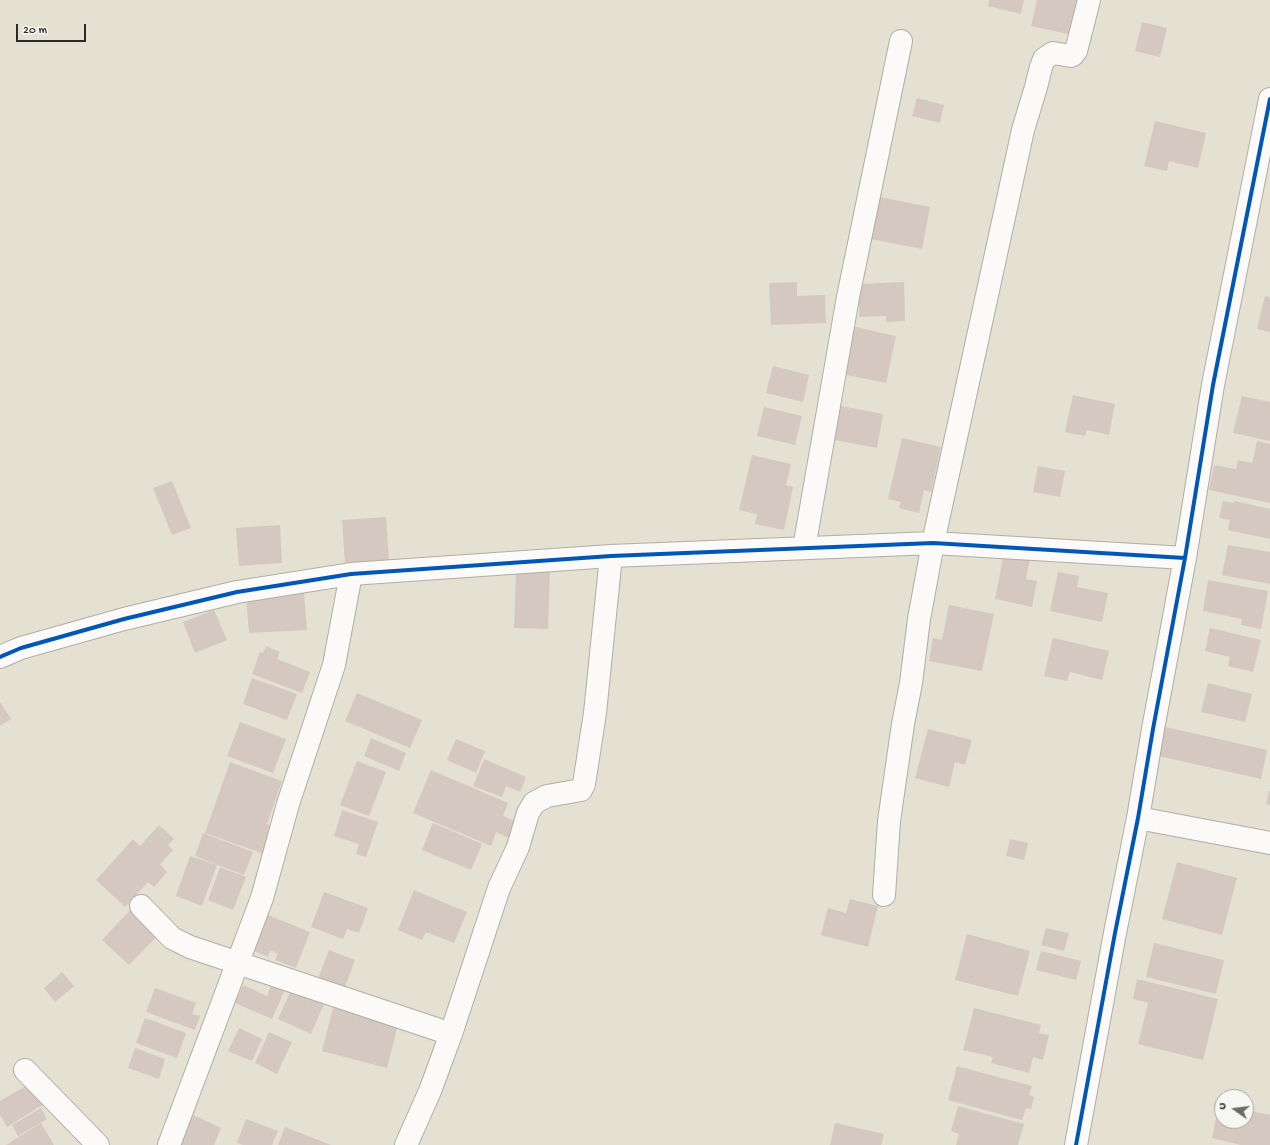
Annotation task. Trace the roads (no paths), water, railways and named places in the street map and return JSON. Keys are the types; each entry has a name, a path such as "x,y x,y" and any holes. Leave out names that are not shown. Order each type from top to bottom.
{"street":[{"path":"884,895 890,821 919,619 933,542 1023,130 1044,59 1053,53 1071,56 1076,51 1089,0"},
{"path":"804,548 848,297 901,41"},
{"path":"1076,1145 1138,818 1185,558 1213,385 1270,99"},
{"path":"0,657 21,648 124,619 236,592 351,574 611,556 933,542 1185,558"},
{"path":"406,1145 430,1091 451,1034 497,895 518,846 528,813 534,803 547,796 582,790 595,713 611,556"},
{"path":"169,1145 262,898 288,804 334,665 351,574"},
{"path":"1138,818 1270,843"},
{"path":"141,906 172,938 190,947 237,964 451,1034"},
{"path":"25,1070 98,1145"}]}
